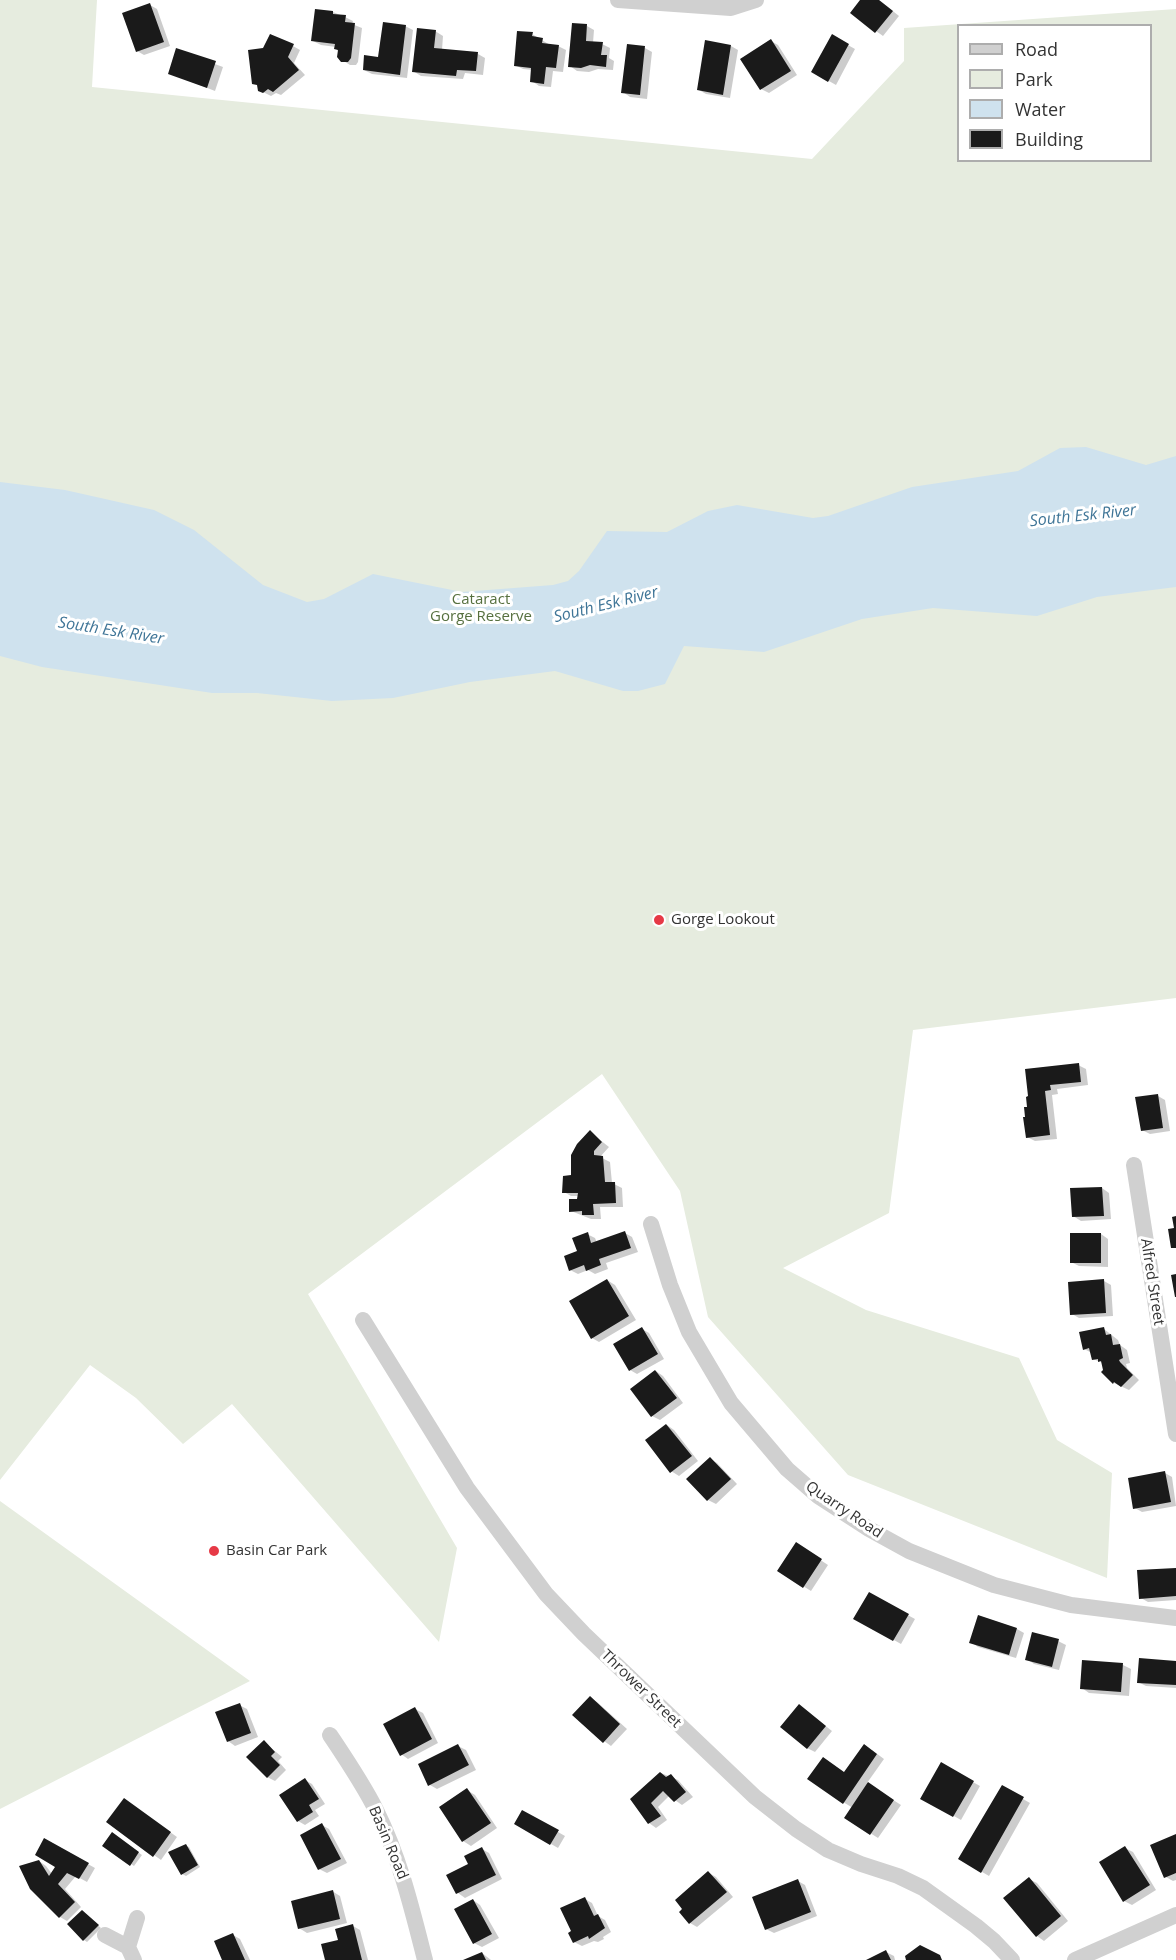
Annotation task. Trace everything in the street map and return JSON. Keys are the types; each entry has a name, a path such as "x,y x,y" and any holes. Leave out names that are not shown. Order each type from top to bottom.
{"street":[{"path":"618,0 731,8 756,0"},
{"name":"Alfred Street","path":"1134,1165 1176,1434"},
{"name":"Quarry Road","path":"651,1224 670,1285 690,1332 730,1403 787,1469 818,1496 869,1530 909,1551 994,1585 1071,1605 1176,1618"},
{"name":"Thrower Street","path":"363,1320 467,1488 546,1594 584,1635 755,1797 836,1854 882,1870 923,1888 976,1926 1012,1960"},
{"name":"Basin Road","path":"330,1735 354,1770 376,1810 394,1851 408,1890 425,1960"},
{"path":"1075,1960 1176,1915"},
{"path":"105,1935 131,1953 137,1918"}],"green space":[{"name":"Cataract Gorge Reserve","path":"0,0 97,0 92,87 812,159 904,61 904,28 957,24 957,162 1152,162 1152,24 961,24 1176,9 1176,998 913,1030 889,1213 783,1268 866,1310 1019,1358 1057,1440 1112,1473 1107,1578 848,1475 708,1317 680,1191 602,1074 308,1294 457,1548 439,1642 232,1404 183,1444 136,1398 90,1365 0,1480"},
{"path":"0,1501 250,1681 0,1809"}],"water":[{"name":"South Esk River","path":"1086,447 1146,465 1176,456 1176,587 1097,597 1037,616 933,608 862,619 764,652 684,646 665,684 638,691 623,691 555,671 470,682 393,698 332,701 257,693 212,693 42,667 0,656 0,482 65,490 154,510 194,530 263,585 307,602 324,599 373,574 462,592 553,585 568,581 579,571 607,531 667,532 708,511 737,505 813,518 828,516 912,487 1018,471 1060,448"}],"building":[{"path":"860,0 879,0 893,11 875,33 850,13"},
{"path":"150,3 164,42 136,52 122,13"},
{"path":"315,9 346,15 345,22 355,23 351,58 348,62 341,62 337,57 338,50 334,49 335,44 311,41"},
{"path":"383,22 406,25 400,75 363,70 364,55 378,57"},
{"path":"572,23 587,24 586,41 603,42 601,55 607,55 606,67 590,65 581,68 568,67"},
{"path":"417,28 436,30 434,48 478,52 476,71 457,70 456,76 412,72"},
{"path":"517,31 533,32 532,36 543,38 542,43 559,45 556,68 546,67 544,84 530,82 531,68 514,66"},
{"path":"270,34 294,44 288,57 299,70 273,92 268,89 263,93 258,91 257,85 252,84 248,50 263,48"},
{"path":"832,34 849,44 828,82 811,72"},
{"path":"771,39 791,71 760,90 740,59"},
{"path":"705,40 731,45 723,95 697,90"},
{"path":"627,44 645,46 640,95 621,93"},
{"path":"176,48 216,61 207,88 168,74"},
{"path":"1079,1063 1081,1082 1050,1085 1051,1090 1045,1091 1050,1135 1026,1138 1023,1117 1025,1117 1024,1107 1027,1107 1026,1097 1028,1096 1025,1069"},
{"path":"1158,1094 1163,1128 1141,1131 1135,1097"},
{"path":"590,1130 602,1142 594,1151 594,1155 603,1156 605,1182 615,1182 616,1203 593,1204 594,1215 582,1215 582,1211 569,1212 569,1199 577,1199 578,1193 562,1193 563,1176 571,1175 571,1155 577,1144"},
{"path":"1102,1187 1104,1216 1072,1217 1070,1188"},
{"path":"1176,1216 1176,1248 1171,1248 1168,1229 1174,1228 1172,1217"},
{"path":"625,1231 631,1248 599,1259 601,1265 586,1271 584,1265 569,1271 564,1256 577,1251 572,1238 588,1232 591,1243"},
{"path":"1070,1233 1101,1233 1101,1263 1070,1263"},
{"path":"1176,1274 1176,1297 1175,1297 1171,1275"},
{"path":"607,1279 629,1316 591,1339 569,1301"},
{"path":"1104,1279 1106,1313 1070,1315 1068,1282"},
{"path":"642,1327 658,1354 629,1371 613,1344"},
{"path":"1104,1327 1106,1335 1111,1334 1113,1345 1120,1344 1123,1358 1119,1360 1133,1375 1121,1387 1114,1382 1113,1384 1101,1372 1103,1370 1101,1361 1092,1360 1089,1348 1083,1350 1079,1332"},
{"path":"655,1370 677,1398 651,1417 630,1389"},
{"path":"666,1424 692,1456 670,1473 645,1440"},
{"path":"710,1457 731,1479 707,1501 686,1479"},
{"path":"1165,1471 1171,1502 1133,1509 1128,1478"},
{"path":"796,1542 822,1559 803,1588 777,1571"},
{"path":"1176,1568 1176,1596 1139,1599 1137,1570"},
{"path":"869,1592 909,1614 893,1641 853,1619"},
{"path":"978,1615 1017,1628 1009,1655 969,1643"},
{"path":"1032,1632 1059,1639 1052,1667 1025,1660"},
{"path":"1139,1658 1176,1661 1176,1685 1137,1683"},
{"path":"1082,1660 1123,1663 1121,1692 1080,1689"},
{"path":"590,1696 620,1724 603,1743 572,1715"},
{"path":"240,1703 251,1733 227,1742 215,1712"},
{"path":"799,1704 826,1726 807,1749 780,1727"},
{"path":"415,1707 432,1739 400,1756 383,1724"},
{"path":"264,1740 275,1752 271,1756 280,1765 267,1778 246,1757"},
{"path":"458,1744 469,1765 428,1786 418,1764"},
{"path":"864,1744 877,1754 843,1804 807,1779 823,1757 844,1772"},
{"path":"941,1762 974,1781 953,1817 920,1799"},
{"path":"660,1772 666,1777 671,1774 686,1792 674,1802 663,1791 651,1803 661,1816 648,1824 630,1799"},
{"path":"305,1778 319,1799 309,1805 313,1812 297,1822 279,1795"},
{"path":"868,1782 894,1800 870,1835 844,1818"},
{"path":"1002,1785 1024,1797 981,1873 958,1859"},
{"path":"467,1788 491,1823 462,1842 439,1807"},
{"path":"124,1798 171,1832 153,1857 106,1822"},
{"path":"522,1810 559,1830 550,1845 514,1824"},
{"path":"322,1823 341,1859 318,1870 300,1835"},
{"path":"112,1832 139,1852 130,1866 102,1846"},
{"path":"1176,1834 1176,1873 1164,1878 1150,1845"},
{"path":"44,1838 89,1863 79,1879 67,1873 58,1884 75,1902 59,1918 30,1889 19,1866 39,1860 49,1876 55,1867 35,1855"},
{"path":"186,1844 198,1865 181,1875 168,1852"},
{"path":"1125,1846 1150,1885 1123,1902 1099,1862"},
{"path":"482,1847 496,1875 456,1894 446,1875 468,1864 464,1856"},
{"path":"708,1871 727,1892 689,1924 679,1912 682,1909 675,1900"},
{"path":"1029,1877 1061,1916 1036,1937 1003,1898"},
{"path":"798,1879 811,1912 765,1930 752,1897"},
{"path":"333,1890 340,1919 298,1929 291,1901"},
{"path":"585,1897 594,1916 598,1914 605,1928 589,1939 588,1936 573,1943 568,1933 571,1931 560,1908"},
{"path":"473,1899 492,1934 473,1944 454,1909"},
{"path":"82,1910 99,1925 83,1941 67,1924"},
{"path":"353,1924 362,1960 325,1960 321,1944 338,1940 335,1929"},
{"path":"233,1933 245,1960 222,1960 214,1941"},
{"path":"920,1945 940,1955 942,1960 906,1960 905,1956"},
{"path":"886,1950 891,1960 866,1960"},
{"path":"482,1952 486,1960 463,1960"}],"place":[{"name":"Gorge Lookout","path":"659,920"},
{"name":"Basin Car Park","path":"214,1551"}]}
